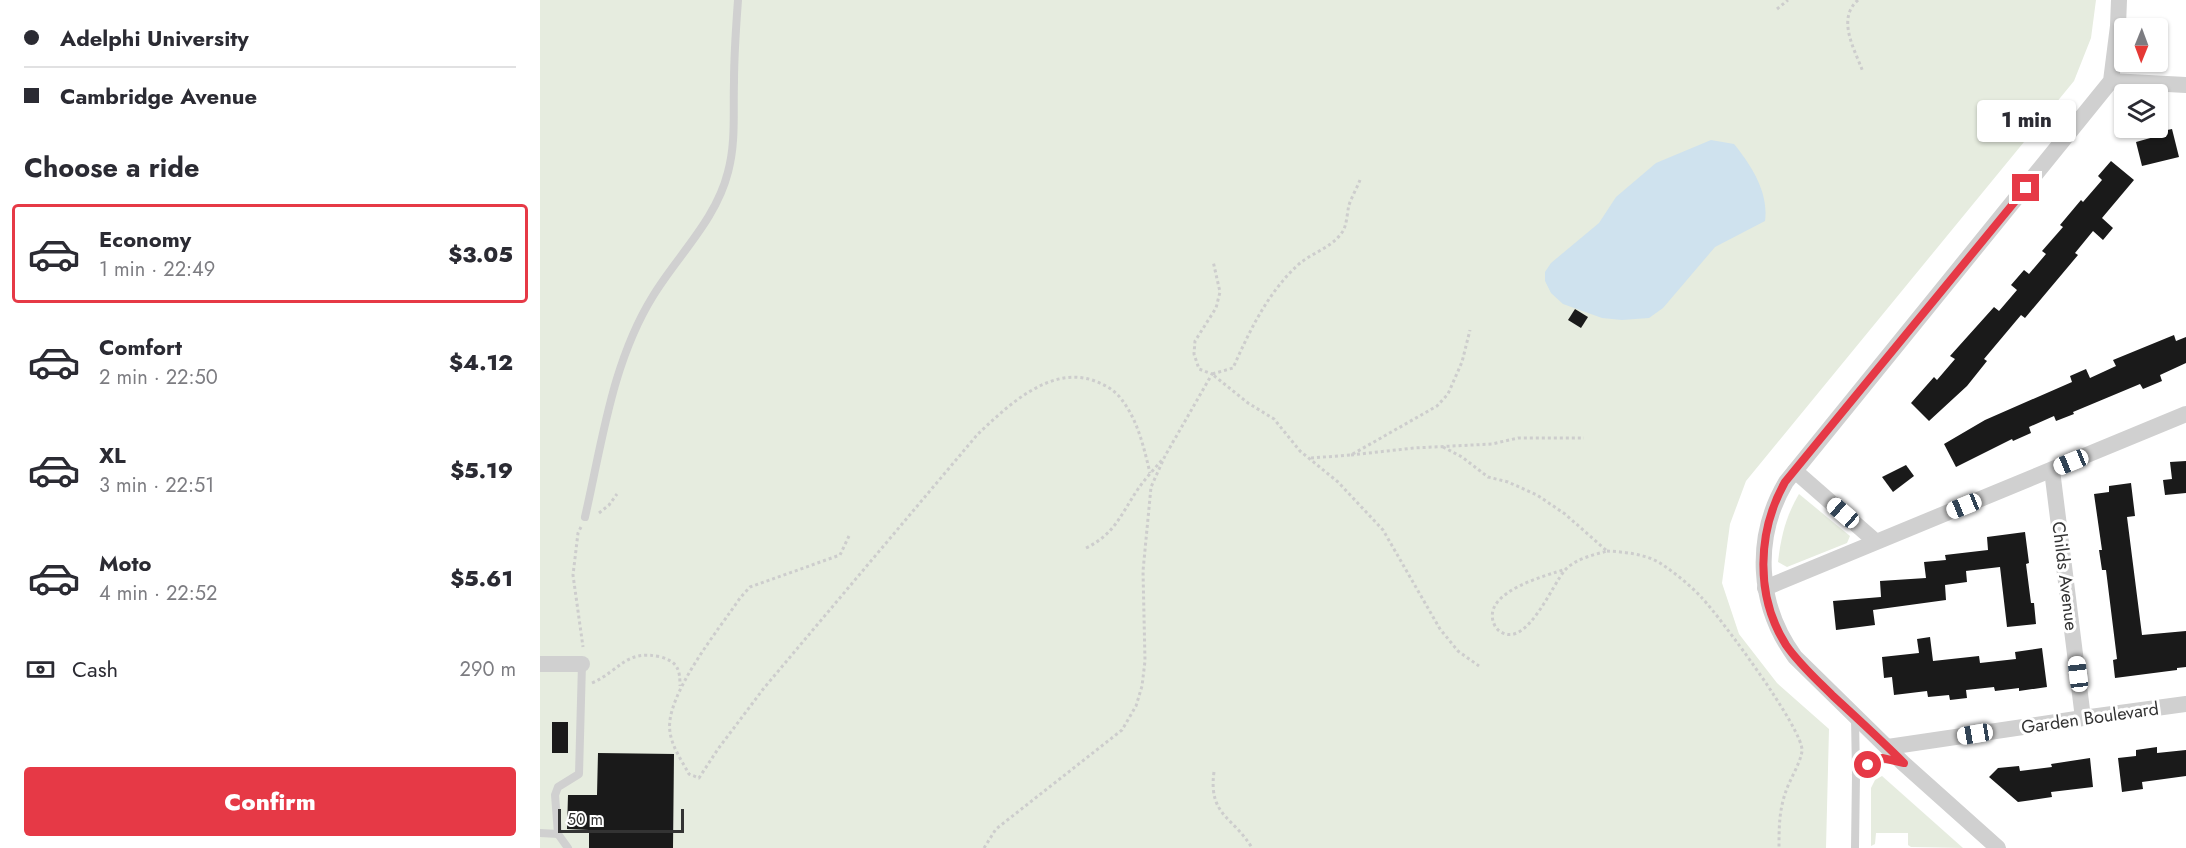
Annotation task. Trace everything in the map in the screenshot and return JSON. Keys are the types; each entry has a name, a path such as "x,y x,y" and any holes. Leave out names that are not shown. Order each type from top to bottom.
{"street":[{"path":"1998,848 1812,676 1786,644 1770,609 1762,562 1770,515 1778,496 1795,471 2111,81 2119,0"},
{"path":"2111,81 2186,85"},
{"path":"1765,588 2186,414"},
{"name":"Childs Avenue","path":"2052,470 2083,718"},
{"path":"1795,471 1875,541"},
{"path":"540,664 582,664"},
{"name":"Garden Boulevard","path":"1888,747 2186,704"}],"lane":[{"path":"585,517 613,389 633,337 652,296 717,202 728,174 734,141 738,0"},
{"path":"568,848 558,834 555,795 558,787 579,774 582,664"},
{"path":"1854,716 1855,848"},
{"path":"1856,775 1877,759 1904,763"},
{"path":"540,833 558,834"}],"path":[{"path":"1777,9 1788,0"},
{"path":"1858,0 1850,7 1847,21 1863,72"},
{"path":"984,848 996,829 1122,730 1136,706 1142,686 1144,661 1143,571 1151,487 1165,456 1212,374 1233,368 1245,337 1278,286 1308,256 1326,249 1337,240 1344,229 1350,202 1360,180"},
{"path":"1213,261 1220,292 1216,308 1195,341 1194,354 1199,369 1212,374 1240,398 1274,419 1300,451 1338,482 1383,530 1440,629 1458,651 1479,666"},
{"path":"1351,455 1437,406 1448,394 1462,362 1470,330"},
{"path":"849,536 840,555 750,587 740,597 680,688 672,709 670,731 689,774 699,778 718,748 764,688 977,435 1001,412 1027,394 1058,378 1081,377 1104,384 1122,399 1135,421 1150,473"},
{"path":"1311,458 1491,444 1518,438 1584,438"},
{"path":"1443,447 1462,457 1488,477 1508,482 1537,495 1565,514 1607,551"},
{"path":"1086,548 1098,542 1112,529 1150,473 1165,456"},
{"path":"582,664 583,643 573,575 578,533 585,517 594,516 601,511 609,505 616,494"},
{"path":"1566,569 1528,626 1519,633 1509,634 1501,632 1494,625 1492,615 1494,606 1501,597 1518,586 1607,551 1642,556 1658,562 1677,575 1702,598 1762,677 1798,737 1802,750 1779,813 1779,848"},
{"path":"581,687 600,679 624,661 638,655 671,660 680,675 680,688"},
{"path":"1214,772 1216,803 1224,817 1239,830 1251,848"}],"shaded area":[{"path":"540,0 2096,0 2091,38 2074,81 1746,481 1730,524 1722,583 1739,634 1777,683 1829,729 1826,848 540,848"},
{"path":"1799,494 1850,536 1847,543 1787,567 1778,562 1779,553 1787,518"},
{"path":"1882,776 1963,848 1911,847 1908,845 1908,833 1876,833 1875,844 1871,846 1871,788 1875,780"}],"water":[{"path":"1711,140 1734,144 1747,161 1761,189 1766,210 1765,221 1715,247 1663,308 1649,318 1622,320 1602,318 1563,304 1551,293 1545,281 1545,272 1551,263 1599,223 1616,197 1656,163"}],"building":[{"path":"2172,129 2179,157 2142,166 2136,142 2150,138 2168,138 2168,130"},
{"path":"2111,161 2134,180 2102,218 2113,228 2103,240 2093,231 2075,253 2078,255 2025,318 2021,315 1984,359 1987,361 1967,386 1929,421 1911,403 1934,377 1937,380 1955,359 1950,356 1994,307 1999,311 2017,290 2011,285 2024,270 2029,274 2046,254 2042,251 2063,227 2060,225 2102,180 2098,176"},
{"path":"1575,309 1588,317 1581,328 1568,320"},
{"path":"2174,335 2176,341 2186,337 2186,363 2160,375 2162,381 2143,389 2140,384 2056,421 2054,416 2029,427 2031,433 2013,441 2012,439 1956,467 1944,444 1985,420 2072,382 2070,376 2086,369 2090,378 2116,366 2113,360"},
{"path":"2186,461 2186,493 2165,495 2163,480 2172,479 2170,462"},
{"path":"1906,465 1914,476 1893,492 1882,477"},
{"path":"2131,483 2135,516 2127,517 2142,635 2186,631 2186,667 2115,678 2113,660 2117,659 2106,570 2102,570 2099,550 2102,550 2094,494 2109,492 2109,486"},
{"path":"2025,532 2029,563 2026,564 2036,624 2007,627 2000,567 1966,571 1967,582 1945,585 1946,600 1873,610 1875,625 1836,630 1833,601 1881,597 1880,581 1926,578 1924,562 1946,560 1945,555 1988,550 1987,537"},
{"path":"1930,637 1933,661 1979,656 1980,663 2016,659 2015,652 2042,648 2047,687 2019,691 2019,688 1995,691 1994,687 1966,690 1967,698 1950,700 1949,695 1928,697 1927,691 1894,695 1892,677 1884,678 1882,657 1919,653 1917,639"},
{"path":"552,722 568,722 568,753 552,753"},
{"path":"2157,747 2157,753 2186,750 2186,776 2142,782 2143,789 2122,792 2118,758 2136,756 2136,750"},
{"path":"598,753 674,754 673,848 589,848 589,830 567,829 568,795 597,795"},
{"path":"2090,758 2093,787 2051,792 2052,797 2018,802 1989,777 1998,768 2019,766 2020,771 2052,767 2051,764"}],"route":[{"path":"1868,765 1882,758 1904,763 1812,676 1786,644 1770,609 1765,588 1762,562 1770,515 1785,482 2026,188"}]}
